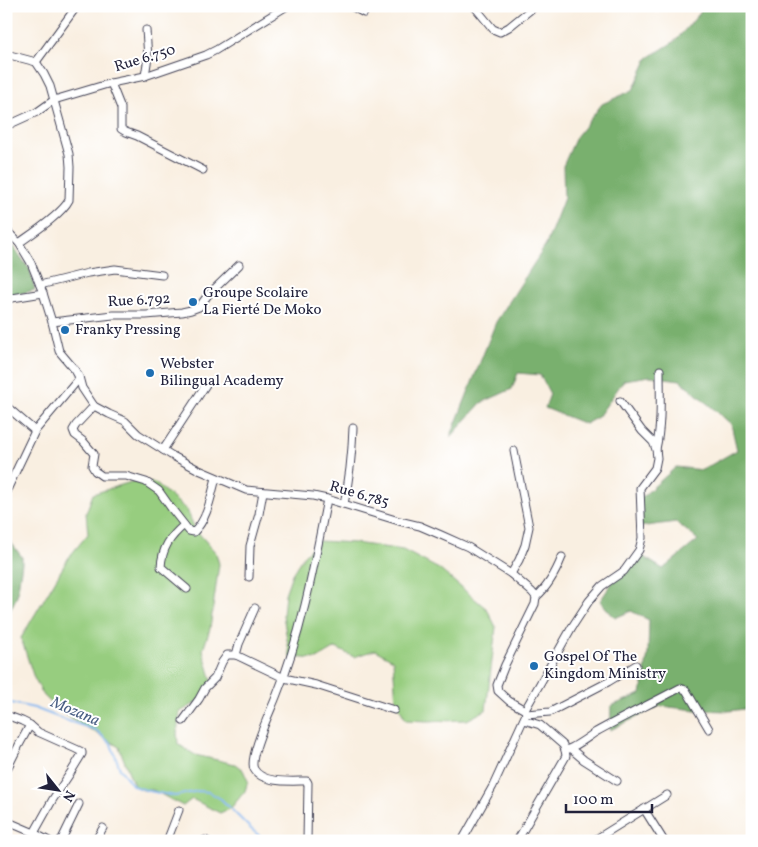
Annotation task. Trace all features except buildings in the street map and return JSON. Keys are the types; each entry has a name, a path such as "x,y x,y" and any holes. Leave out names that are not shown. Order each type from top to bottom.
{"street":[{"path":"36,62 77,6"},
{"name":"Rue 6.750","path":"6,126 37,112 54,100 146,76 211,52 287,6"},
{"path":"352,6 364,13"},
{"path":"474,6 493,30 500,32 535,6"},
{"path":"146,30 148,57 146,76"},
{"path":"6,54 36,62 44,74 54,100 69,154 70,167 69,200 67,204 19,243"},
{"path":"111,84 121,108 121,129 203,170"},
{"path":"6,230 19,243 31,263 43,293 59,351 75,370 82,388 94,406 73,430 75,435 94,454 92,466 94,471 102,476 126,476 146,482 158,491 189,531 194,532 204,517 216,478"},
{"name":"Rue 6.792","path":"52,322 113,315 146,315 191,310 198,307 239,265"},
{"path":"40,285 88,273 114,269 162,275"},
{"path":"6,299 43,293"},
{"path":"462,841 493,786 525,715 572,627 589,601 602,586 624,570 639,550 642,538 640,488 655,468 657,458 656,449 660,420 660,370"},
{"path":"6,492 35,431 79,377"},
{"path":"163,450 207,383"},
{"path":"620,401 656,449"},
{"path":"6,406 35,431"},
{"name":"Rue 6.785","path":"94,406 125,421 138,434 163,450 216,478 246,490 313,496 420,526 468,547 511,574 536,597"},
{"path":"344,504 350,481 353,428"},
{"path":"511,574 525,545 529,527 514,451"},
{"path":"249,578 250,546 263,492"},
{"path":"308,841 307,781 276,780 262,777 252,766 256,748 284,678 300,626 327,499"},
{"path":"184,525 175,533 166,547 162,556 161,567 187,589"},
{"path":"562,558 556,571 542,592 536,597 535,604 505,666 497,686 498,692 568,750 617,781"},
{"path":"236,656 239,644 255,608"},
{"path":"183,721 205,688 217,674 227,655 236,656 284,678 316,685 394,710"},
{"path":"525,715 550,712 636,666"},
{"path":"517,841 568,750 595,732 680,688 686,690 709,729"},
{"path":"6,715 22,721 38,732 82,752 72,772 53,799 34,833"},
{"path":"6,771 30,725"},
{"path":"593,841 667,795"},
{"path":"61,841 79,804"},
{"path":"644,809 664,841"},
{"path":"167,841 179,810"},
{"path":"6,822 49,841"},
{"path":"95,841 103,828"}],"green space":[{"path":"702,6 752,6 752,708 729,711 660,706 610,730 611,706 641,694 648,654 649,620 631,611 615,618 600,601 618,574 642,556 663,569 698,540 676,522 639,527 641,498 676,467 702,470 737,450 731,424 680,380 650,376 624,380 598,417 585,424 545,408 550,394 540,375 518,373 512,389 481,403 450,438 496,322 546,245 564,198 563,166 576,137 602,104 633,90 648,58 675,41 700,13"},
{"path":"6,236 30,270 35,290 6,297"},
{"path":"134,481 155,483 187,510 195,529 216,553 219,564 210,629 203,650 212,681 199,701 180,712 177,733 178,744 195,755 235,764 243,770 248,781 245,791 231,808 220,813 192,799 183,806 153,790 143,790 134,786 119,747 60,711 44,696 34,678 21,638 69,557 88,534 86,513 93,494"},
{"path":"6,536 22,557 17,596 8,615 6,615"},
{"path":"319,541 355,543 403,550 439,569 487,609 496,627 486,710 467,720 406,720 396,702 393,660 375,650 354,657 336,648 317,659 290,657 283,615 285,594 292,574 304,555"}],"waterway":[{"name":"Mozana","path":"6,702 34,708 96,730 111,744 120,769 133,786 175,796 198,791 209,792 221,799 250,828 269,841"},
{"name":"Mozana","path":"328,841 338,837 349,841"}],"place":[{"name":"Groupe Scolaire La Fierté De Moko","path":"193,302"},
{"name":"Franky Pressing","path":"65,330"},
{"name":"Webster Bilingual Academy","path":"150,373"},
{"name":"Gospel Of The Kingdom Ministry","path":"534,666"}]}
